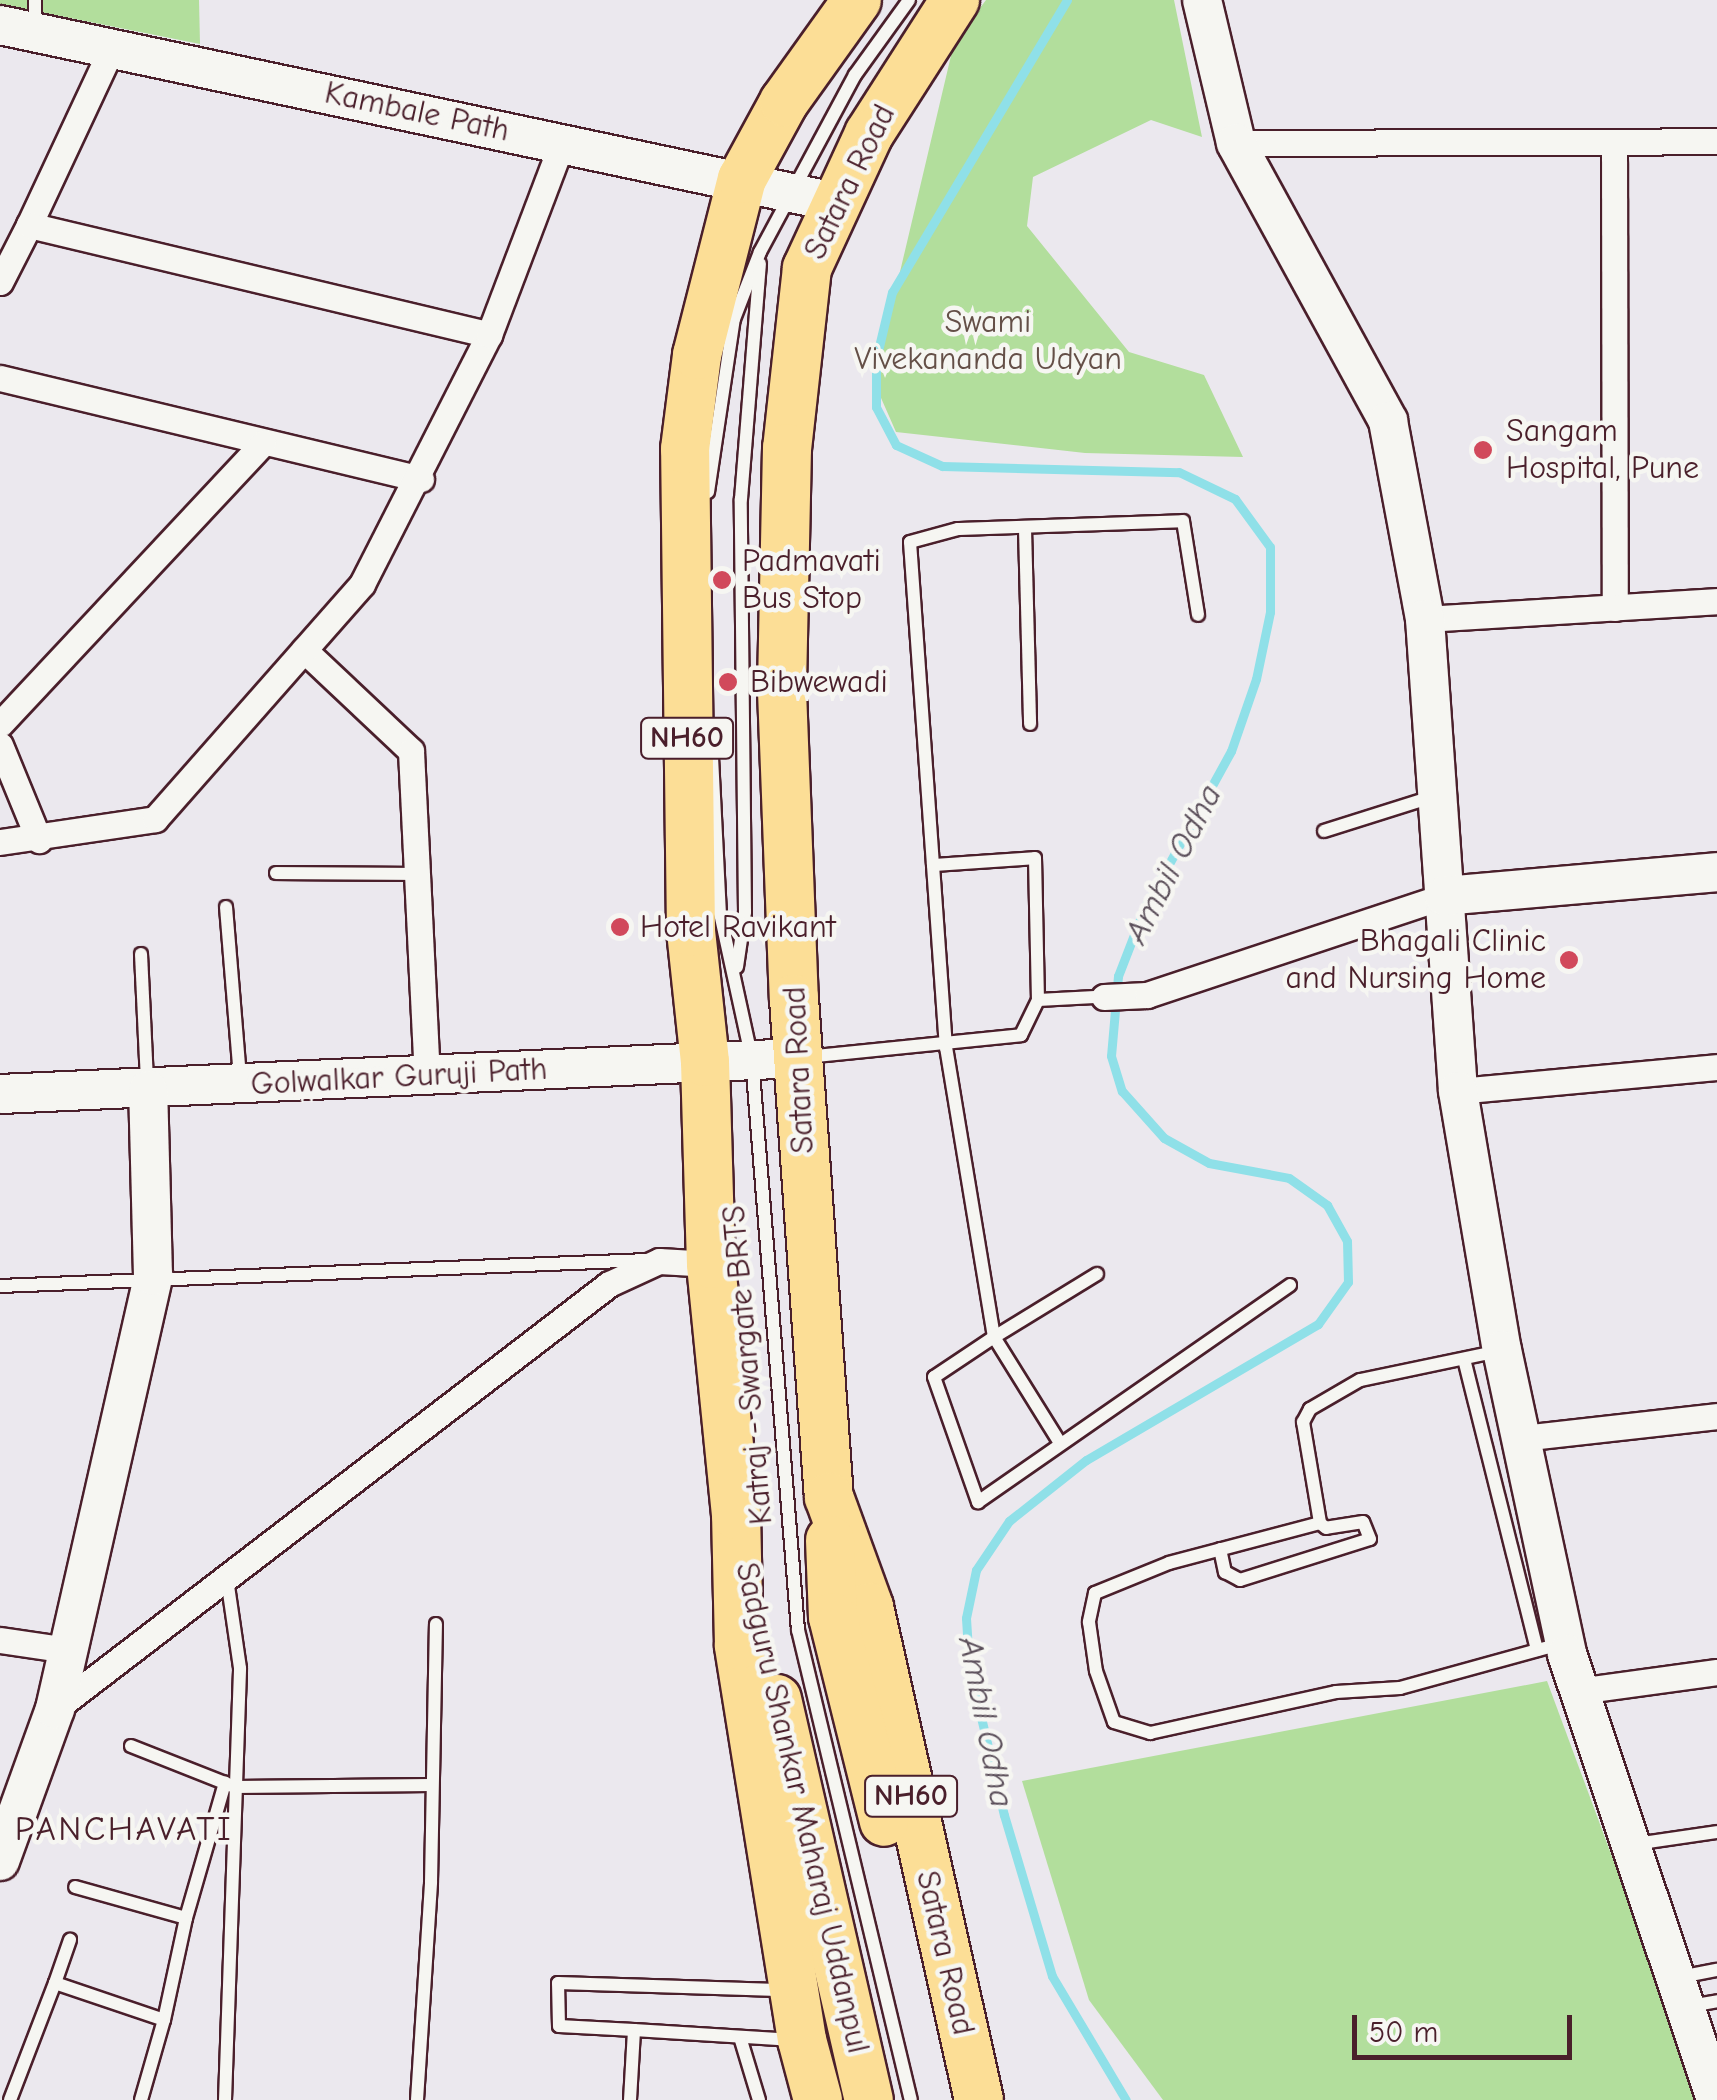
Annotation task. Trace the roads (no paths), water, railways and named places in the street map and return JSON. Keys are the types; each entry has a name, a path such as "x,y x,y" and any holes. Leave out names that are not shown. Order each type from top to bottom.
{"highway":[{"name":"NH60","path":"818,2100 802,2040 739,1645 736,1515 711,1264 705,1062 691,932 685,450 697,355 742,180 784,102 857,0"},
{"name":"Satara Road","path":"956,0 869,134 834,202 807,268 796,326 785,486 775,1059 828,1497 869,1607 979,2100"},
{"path":"828,1497 833,1617 954,2100"},
{"name":"Sadguru Shankar Maharaj Uddanpul","path":"736,1515 869,2100"}],"street":[{"path":"1202,0 1236,143 1388,421 1425,619 1458,1091 1502,1350 1522,1438 1551,1646 1578,1691 1626,1846 1692,1995 1716,2100"},
{"name":"Kambale Path","path":"23,19 112,48 789,188 834,202"},
{"path":"0,282 112,48"},
{"path":"1236,143 1717,141"},
{"path":"1614,142 1615,608"},
{"path":"0,842 39,840 155,819 362,584 420,479 488,335 562,143"},
{"path":"28,225 488,335"},
{"path":"0,378 420,479"},
{"path":"0,724 263,443"},
{"path":"1425,619 1717,601"},
{"path":"304,650 411,751 427,1076"},
{"path":"0,745 39,840"},
{"path":"1099,997 1147,996 1444,896 1717,872"},
{"name":"Golwalkar Guruji Path","path":"0,1094 775,1059"},
{"path":"1458,1091 1717,1067"},
{"path":"0,1861 54,1709 153,1276 148,1090"},
{"path":"54,1709 580,1305 659,1260 711,1264"},
{"path":"1522,1438 1717,1416"},
{"path":"0,1640 68,1650"},
{"path":"1578,1691 1717,1672"}],"lane":[{"name":"Katraj - Swargate BRTS","path":"706,513 734,319 760,252 789,188 854,74 910,0"},
{"name":"Katraj - Swargate BRTS","path":"736,974 745,912 740,499 760,252"},
{"path":"1060,1443 994,1337 946,1048 910,542 958,529 1183,521 1198,615"},
{"path":"1025,529 1030,724"},
{"name":"Katraj - Swargate BRTS","path":"711,741 720,912 736,974 775,1059 798,1630 911,2100"},
{"path":"1324,831 1437,796"},
{"path":"775,1059 946,1048 1021,1035 1038,1000 1035,858 933,865"},
{"path":"276,873 417,874"},
{"path":"226,907 240,1086"},
{"path":"141,954 148,1090"},
{"path":"1038,1000 1099,997"},
{"path":"0,1286 153,1276 659,1260"},
{"path":"1097,1274 934,1377 978,1502 1290,1285"},
{"path":"1220,1549 1225,1572 1240,1580 1370,1539 1364,1522 1326,1528 1320,1523 1303,1422 1310,1409 1360,1380 1502,1350"},
{"path":"1320,1523 1220,1549 1095,1592 1088,1622 1096,1672 1114,1722 1130,1732 1150,1733 1381,1685 1400,1688 1551,1646 1464,1358"},
{"path":"225,2100 230,1785 240,1668 227,1576"},
{"path":"416,2100 436,1624"},
{"path":"131,1746 230,1785 431,1784"},
{"path":"142,2100 186,1918 230,1785"},
{"path":"1626,1846 1717,1832"},
{"path":"75,1888 186,1918"},
{"path":"10,2100 70,1940"},
{"path":"1692,1995 1717,1970"},
{"path":"56,1983 164,2020"},
{"path":"794,1991 558,1983 559,2026 802,2040"},
{"path":"630,2100 634,2030"},
{"path":"740,2036 759,2100"}],"waterway":[{"name":"Ambil Odha","path":"1067,0 892,292 876,359 876,407 896,445 942,466 1179,472 1235,499 1270,547 1270,612 1256,679 1231,751 1144,909 1118,976 1111,1056 1122,1091 1164,1138 1209,1163 1289,1178 1327,1205 1347,1241 1348,1282 1318,1324 1086,1460 1009,1521 976,1570 966,1618 969,1666 1004,1815 1052,1976 1126,2100"}],"place":[{"name":"Sangam Hospital, Pune","path":"1483,450"},
{"name":"Padmavati Bus Stop","path":"722,580"},
{"name":"Bibwewadi","path":"728,682"},
{"name":"Hotel Ravikant","path":"620,927"},
{"name":"Bhagali Clinic and Nursing Home","path":"1569,960"}],"district":[{"name":"PANCHAVATI","path":"124,1829"}],"park label":[{"name":"Swami Vivekananda Udyan","path":"988,342"}]}
